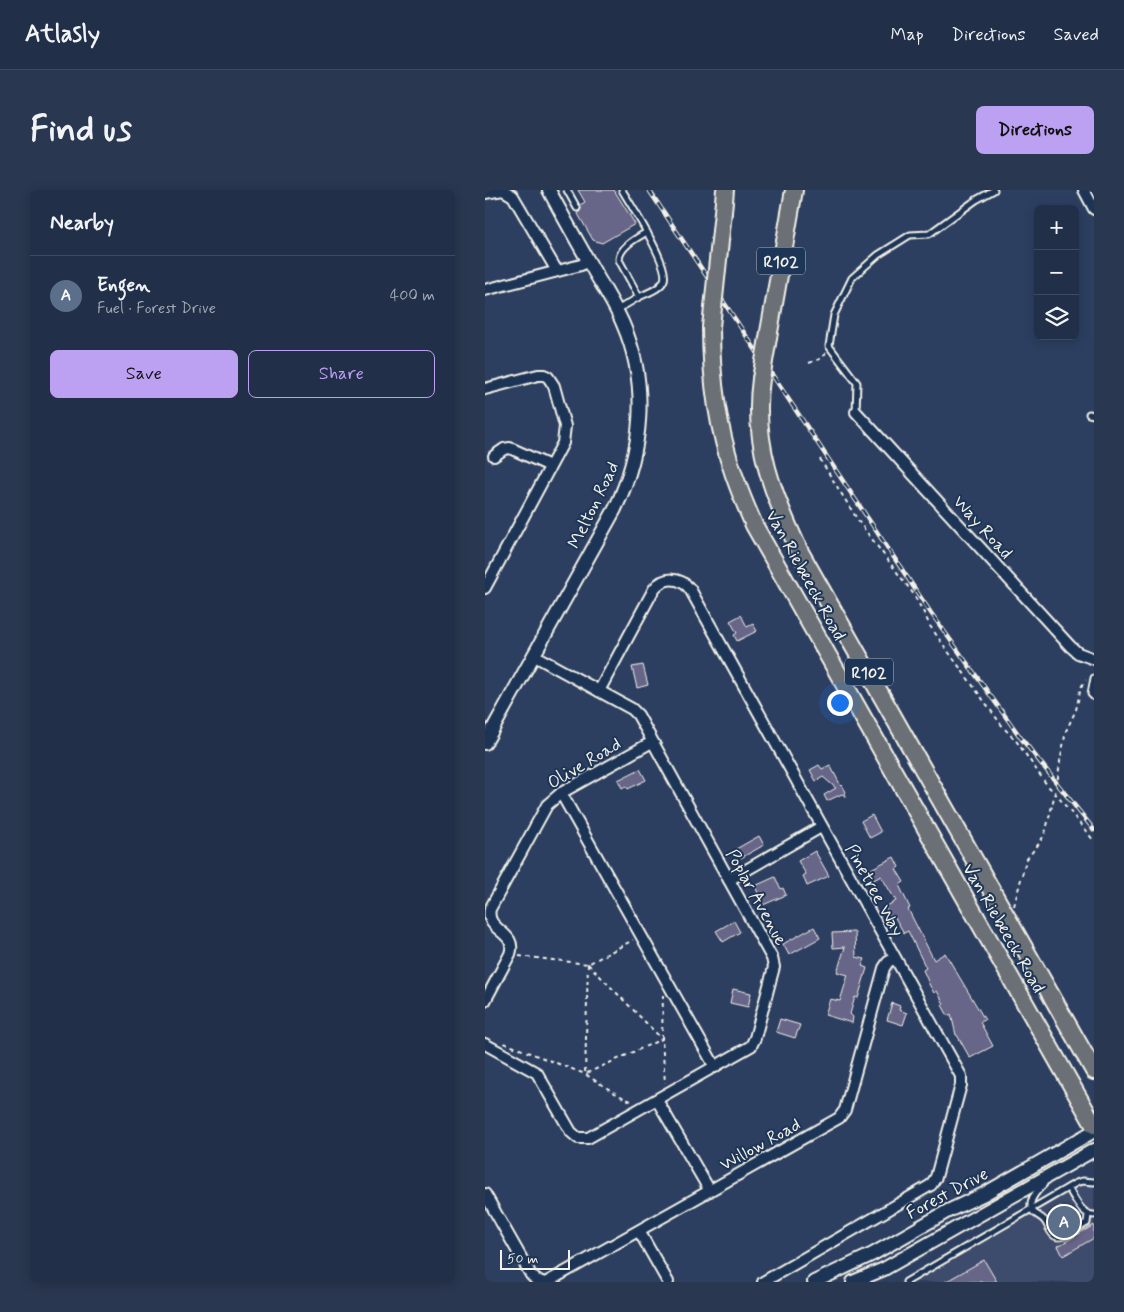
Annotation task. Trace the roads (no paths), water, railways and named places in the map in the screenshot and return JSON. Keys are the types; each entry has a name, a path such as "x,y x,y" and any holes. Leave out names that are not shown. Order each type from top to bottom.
{"main road":[{"name":"Van Riebeeck Road","path":"725,190 711,327 712,371 718,415 734,475 754,525 1094,1125"},
{"name":"Van Riebeeck Road","path":"794,190 761,379 759,405 765,467 779,508 796,543 1094,1071"}],"street":[{"path":"485,193 503,190 513,196 557,271"},
{"name":"Melton Road","path":"485,742 615,509 625,487 633,460 640,418 639,383 633,352 616,310 549,190"},
{"path":"1085,190 1094,208"},
{"path":"485,290 588,262"},
{"path":"485,389 544,375 552,381 564,420 565,432 563,443 485,588"},
{"name":"Way Road","path":"856,412 1070,646 1078,653 1092,659"},
{"path":"494,456 504,448 510,448 550,466"},
{"name":"Pinetree Way","path":"599,691 654,589 660,583 667,580 682,582 690,589 821,828 961,1076 961,1086 936,1177 929,1188 763,1282"},
{"name":"Poplar Avenue","path":"485,1044 537,1073 571,1132 577,1138 584,1139 644,1108 751,1046 755,1038 774,967 772,958 635,712 533,655"},
{"name":"Olive Road","path":"485,1000 510,954 511,947 510,940 506,934 491,923 489,917 490,909 547,805 561,793 653,742"},
{"path":"561,793 715,1067"},
{"path":"729,880 821,828"},
{"name":"Willow Road","path":"547,1282 836,1120 845,1110 884,968 888,962 895,958"},
{"path":"657,1100 710,1191"},
{"name":"Forest Drive","path":"814,1282 873,1254 948,1211 985,1194 1094,1131"},
{"name":"Forest Drive","path":"853,1282 884,1268 1094,1150"},
{"path":"485,1194 531,1275 536,1280 542,1282"},
{"path":"639,1231 668,1282"}],"lane":[{"path":"567,190 577,208"},
{"path":"616,310 659,287 664,282 665,276 663,266 647,232 622,190"},
{"path":"856,412 857,384 830,348 834,315 852,278 878,255 910,235 929,234 975,200 994,190"},
{"path":"639,297 618,258 629,244 647,232"},
{"path":"1091,676 1091,694 1094,697"},
{"path":"1054,1172 1033,1197 1031,1204 1036,1216 1044,1220 1051,1233 1055,1236 1061,1237 1087,1223 1091,1215 1083,1211 1068,1188"},
{"path":"906,1282 1068,1188 1082,1181 1091,1182"}],"railway":[{"path":"649,190 931,613 1021,738 1094,830"}],"place":[{"name":"Engen","path":"1064,1222"}]}
